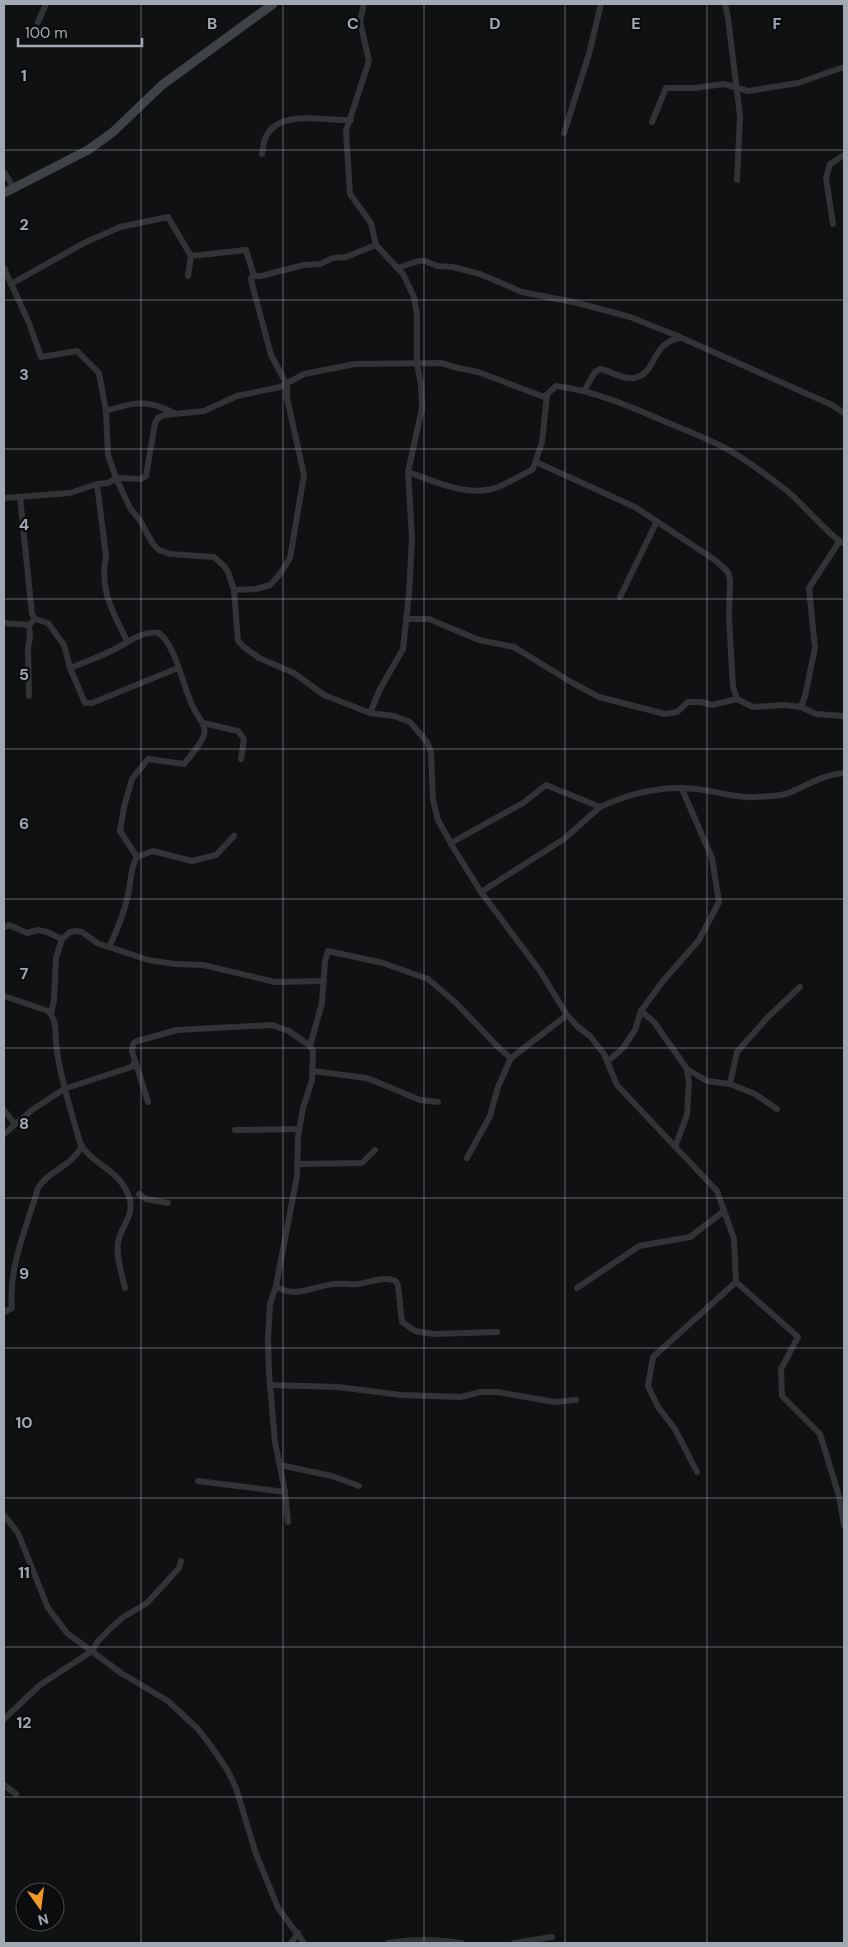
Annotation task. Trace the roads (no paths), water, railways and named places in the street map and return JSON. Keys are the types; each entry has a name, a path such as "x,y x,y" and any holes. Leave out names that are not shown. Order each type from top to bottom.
{"street":[{"path":"38,22 46,4"},
{"path":"4,193 88,150 113,132 162,85 273,4"},
{"path":"364,4 360,21 369,61 346,137 350,194 371,223 376,245 403,274 414,297 417,315 417,364 421,385 422,408 408,472 412,538 403,649 380,689 370,713"},
{"path":"564,133 589,54 601,4"},
{"path":"725,4 740,116 737,180"},
{"path":"652,122 666,88 695,88 724,84 737,86 748,91 798,83 844,67"},
{"path":"262,154 265,138 276,124 299,118 334,121 351,120"},
{"path":"833,224 826,178 830,164 844,155"},
{"path":"4,172 14,188"},
{"path":"11,284 84,243 120,226 168,217 191,256 188,276"},
{"path":"254,276 304,265 320,264 333,258 346,257 376,245"},
{"path":"191,256 246,250 254,276 252,284 271,355 287,385 287,398 304,476 290,558 280,574 270,584 256,588 234,590"},
{"path":"397,268 419,261 425,261 437,266 453,267 480,274 522,292 578,303 630,318 682,338 806,393 844,413"},
{"path":"4,268 29,322 41,357 77,351 98,373 106,412 108,455 130,508 139,519 152,544 158,550 170,554 214,557 228,572 234,590 238,640 259,658 294,673 324,695 370,713 394,716 410,722 427,742 431,752 433,800 438,820 481,892 540,972 567,1015 578,1028 590,1036 604,1054 617,1085 717,1192 734,1239 736,1282 798,1337 781,1369 782,1396 820,1434 839,1496 844,1525"},
{"path":"584,391 595,372 600,369 629,378 640,376 647,371 661,346 675,338 682,338"},
{"path":"4,498 70,493 98,484 108,483 116,478 141,479 146,476 155,423 158,418 174,413 204,411 237,396 254,394 287,385 304,374 355,364 441,363 478,372 544,398 556,386 584,391 616,401 724,448 788,491 842,543 809,588 815,648 806,696 801,707"},
{"path":"408,472 452,488 480,491 498,487 534,469 542,442 547,395"},
{"path":"106,412 131,403 159,405 174,413"},
{"path":"536,462 635,507 715,560 728,572 730,580 733,687 737,699"},
{"path":"98,484 106,556 104,567 105,581 110,610 128,641"},
{"path":"20,497 32,614 35,619 48,623 64,645 70,668 86,703 178,668"},
{"path":"620,597 657,521"},
{"path":"4,623 29,625 35,619"},
{"path":"406,619 429,619 479,640 514,647 599,697 665,714 677,712 688,702 712,704 737,699 753,707 783,705 801,707 816,714 844,716"},
{"path":"29,625 29,696"},
{"path":"70,668 124,645 128,641 146,634 159,633 170,646 193,708 203,722 205,734 202,741 184,764 148,760 132,779 120,831 137,857"},
{"path":"203,722 238,731 244,739 241,759"},
{"path":"481,892 564,839 600,807 624,796 658,788 682,788 754,798 789,793 820,778 844,773"},
{"path":"451,843 523,803 546,785 600,807"},
{"path":"608,1062 623,1048 635,1030 641,1011 663,981 699,940 719,902 712,858 682,788"},
{"path":"109,947 118,930 128,897 134,862 137,857 153,851 192,861 216,855 234,836"},
{"path":"4,928 9,925 27,933 38,930 62,939"},
{"path":"51,1014 54,1000 56,958 62,939 70,932 77,931 82,932 97,943 148,960 202,965 275,982 324,981"},
{"path":"310,1046 322,1003 325,961 328,951 383,963 428,979 456,1004 500,1049 512,1058"},
{"path":"730,1084 737,1052 768,1017 800,987"},
{"path":"4,996 48,1011 51,1014 56,1026 57,1056 64,1089 82,1146 121,1181 130,1200 131,1213 120,1233 118,1245 120,1267 125,1288"},
{"path":"641,1011 654,1022 687,1069 707,1081 730,1084 755,1094 777,1109"},
{"path":"467,1158 490,1116 498,1087 512,1058 567,1015"},
{"path":"148,1102 134,1062 132,1050 133,1044 137,1040 177,1030 272,1025 289,1031 310,1046 313,1051 312,1071 299,1129 297,1176 276,1286 270,1304 268,1339 275,1442 285,1492 288,1522"},
{"path":"4,1134 32,1110 64,1089 128,1068 133,1066 134,1062"},
{"path":"675,1147 687,1115 689,1083 687,1069"},
{"path":"312,1071 367,1078 420,1100 438,1102"},
{"path":"4,1110 15,1124"},
{"path":"235,1130 299,1129"},
{"path":"4,1312 12,1308 10,1290 14,1271 38,1188 43,1179 68,1164 78,1154 82,1146"},
{"path":"297,1164 362,1164 375,1150"},
{"path":"125,1188 146,1199 168,1203"},
{"path":"130,1200 139,1194"},
{"path":"577,1288 639,1246 690,1237 724,1211"},
{"path":"276,1286 283,1291 292,1292 316,1289 333,1284 359,1284 379,1279 391,1279 396,1281 398,1286 402,1322 415,1331 434,1334 497,1332"},
{"path":"697,1472 675,1429 658,1407 648,1386 653,1357 736,1282"},
{"path":"270,1385 338,1388 401,1395 461,1397 481,1392 498,1392 555,1402 576,1400"},
{"path":"280,1465 332,1476 359,1486"},
{"path":"198,1481 285,1492"},
{"path":"4,1514 18,1533 48,1608 66,1633 121,1672 168,1701 198,1729 211,1746 236,1788 255,1851 278,1908 304,1943"},
{"path":"4,1719 40,1685 92,1651 98,1641 122,1618 147,1603 179,1568 181,1561"},
{"path":"4,1785 16,1794"},
{"path":"291,1943 298,1933"},
{"path":"514,1943 552,1937"},
{"path":"388,1943 421,1940 444,1940 461,1943"}]}
